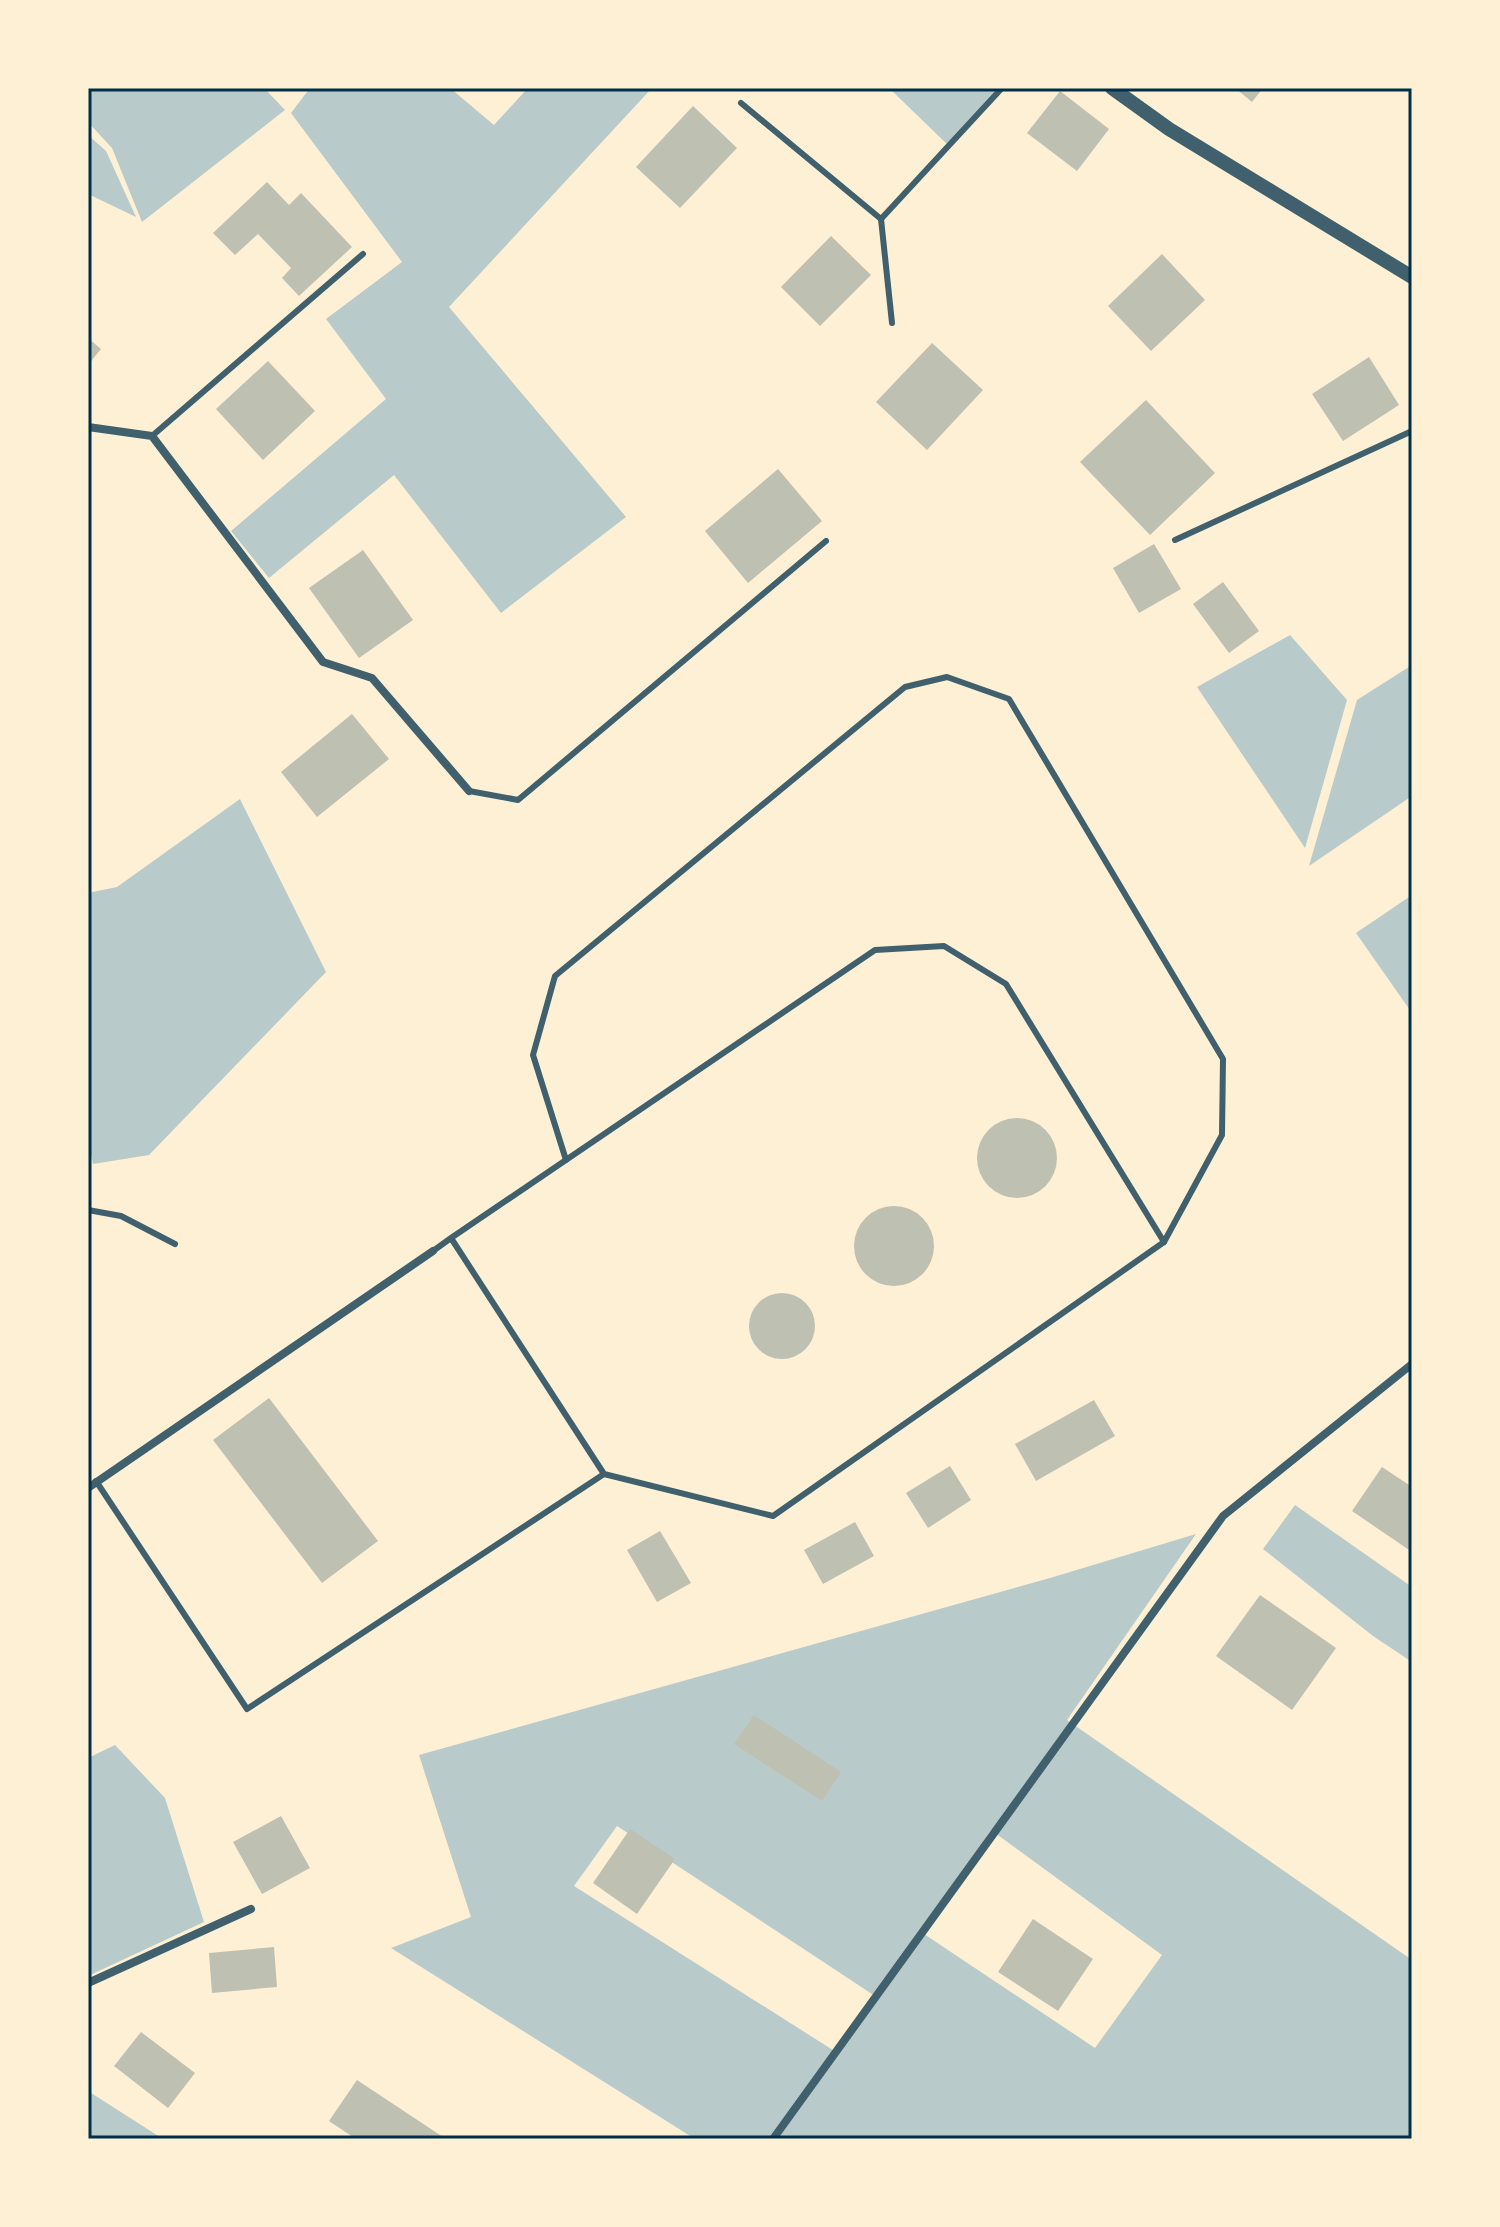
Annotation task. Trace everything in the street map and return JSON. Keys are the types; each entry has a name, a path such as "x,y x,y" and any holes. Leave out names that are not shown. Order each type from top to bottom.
{"street":[{"path":"1112,88 1169,129 1412,277"},
{"path":"88,427 152,436 323,662 372,678 469,791"},
{"path":"88,1488 433,1251"},
{"path":"773,2139 1223,1516 1412,1364"},
{"path":"88,1983 251,1909"}],"lane":[{"path":"881,219 1002,88"},
{"path":"741,103 881,219 892,323"},
{"path":"152,436 363,254"},
{"path":"1175,540 1412,431"},
{"path":"469,791 518,800 826,541"},
{"path":"451,1238 604,1474 773,1516 1164,1242 1222,1135 1223,1059 1009,699 947,677 905,687 555,976 533,1055 566,1160"},
{"path":"433,1251 875,950 944,946 1006,984 1164,1242"},
{"path":"88,1210 121,1216 175,1244"},
{"path":"96,1481 247,1709 604,1474"}],"shaded area":[{"path":"88,88 264,88 285,110 142,222 112,148 88,122"},
{"path":"310,88 450,88 494,125 528,88 652,88 449,307 626,517 501,613 394,475 269,578 231,531 386,399 326,319 402,262 291,113"},
{"path":"889,88 1002,88 949,146"},
{"path":"88,135 106,151 136,217 88,194"},
{"path":"1290,635 1347,700 1305,848 1197,687"},
{"path":"1412,665 1412,796 1309,866 1357,700"},
{"path":"240,799 326,972 149,1155 93,1164 88,1141 88,893 117,887"},
{"path":"1412,895 1412,1013 1356,933"},
{"path":"1295,1505 1412,1587 1412,1662 1373,1636 1263,1549"},
{"path":"1196,1534 1067,1720 1412,1960 1412,2139 695,2139 391,1948 471,1917 419,1755","holes":["617,1826 875,1996 836,2052 574,1886","991,1830 1162,1955 1095,2048 921,1932"]},
{"path":"115,1745 165,1798 204,1922 88,1976 88,1758"},
{"path":"88,2091 163,2139 88,2139"}],"building":[{"path":"1235,88 1263,88 1252,102"},
{"path":"1060,91 1109,129 1077,171 1027,133"},
{"path":"693,106 737,148 680,208 636,167"},
{"path":"267,182 289,205 301,193 352,247 299,296 282,278 291,268 258,234 235,255 213,233"},
{"path":"831,236 871,275 820,326 781,287"},
{"path":"1162,254 1205,300 1151,351 1108,306"},
{"path":"88,338 101,349 88,365"},
{"path":"932,343 983,390 927,450 876,402"},
{"path":"1369,357 1399,405 1343,441 1312,394"},
{"path":"268,361 315,411 263,460 216,409"},
{"path":"1146,400 1215,473 1150,535 1080,462"},
{"path":"778,469 822,521 748,583 705,531"},
{"path":"1154,544 1181,589 1139,613 1113,568"},
{"path":"363,550 413,620 359,658 309,588"},
{"path":"1223,582 1259,631 1229,653 1193,604"},
{"path":"352,714 389,759 317,817 281,772"},
{"path":"1017,1118 1032,1121 1045,1130 1054,1143 1057,1158 1054,1173 1045,1186 1032,1195 1017,1198 1002,1195 989,1186 980,1173 977,1158 980,1143 989,1130 1002,1121"},
{"path":"894,1206 909,1209 922,1218 931,1231 934,1246 931,1261 922,1274 909,1283 894,1286 879,1283 866,1274 857,1261 854,1246 857,1231 866,1218 879,1209"},
{"path":"775,1293 789,1293 801,1298 810,1307 815,1326 813,1339 806,1350 789,1359 775,1359 763,1354 754,1345 749,1333 749,1319 754,1307 763,1298"},
{"path":"269,1398 378,1541 322,1583 213,1440"},
{"path":"1094,1400 1115,1436 1036,1481 1015,1444"},
{"path":"950,1466 971,1500 928,1528 906,1493"},
{"path":"1382,1467 1412,1487 1412,1552 1352,1511"},
{"path":"855,1522 874,1556 823,1584 804,1550"},
{"path":"660,1531 691,1583 657,1602 627,1550"},
{"path":"1260,1595 1336,1648 1292,1710 1216,1656"},
{"path":"754,1715 841,1772 822,1801 734,1744"},
{"path":"281,1816 310,1868 262,1894 233,1842"},
{"path":"630,1829 675,1859 637,1914 593,1883"},
{"path":"1033,1919 1093,1959 1058,2011 998,1972"},
{"path":"274,1947 277,1987 212,1993 209,1953"},
{"path":"141,2032 195,2073 168,2108 114,2066"},
{"path":"357,2080 446,2139 356,2139 329,2121"}]}
